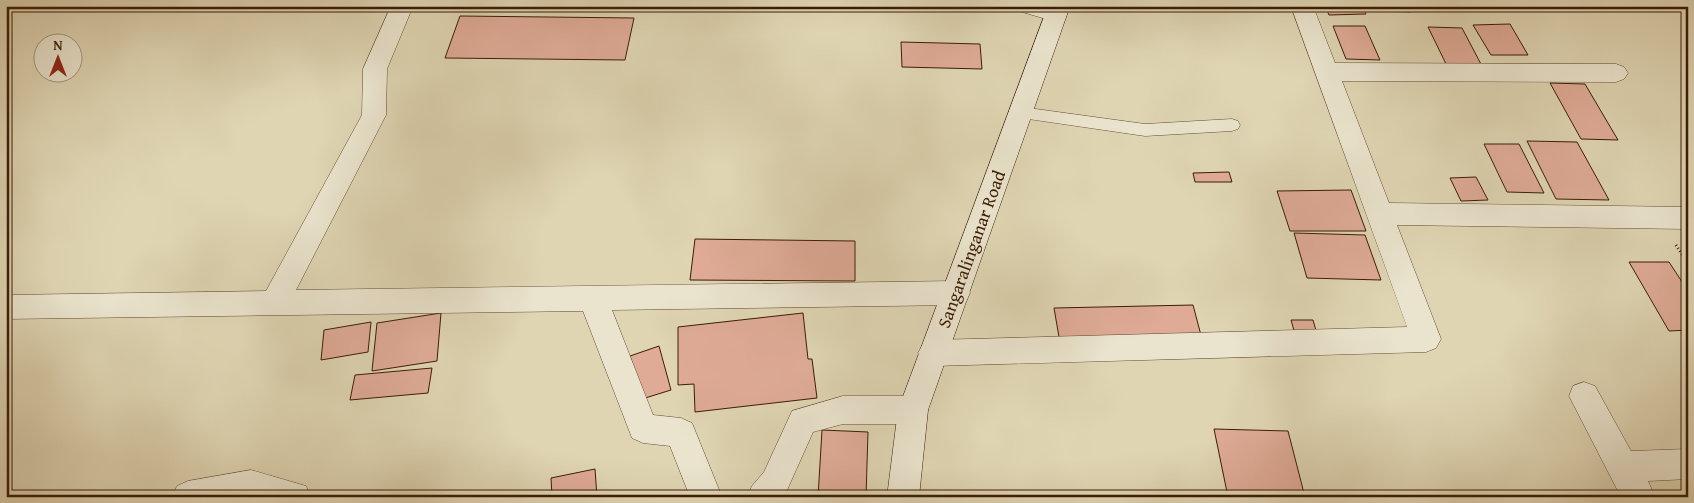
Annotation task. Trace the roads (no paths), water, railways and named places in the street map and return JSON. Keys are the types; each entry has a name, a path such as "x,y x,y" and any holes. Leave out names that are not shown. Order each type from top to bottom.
{"street":[{"path":"274,304 374,115 375,69 402,6"},
{"path":"1027,6 1058,10"},
{"path":"933,353 1426,339 1302,6"},
{"name":"Sangaralinganar Road","path":"903,497 913,410 1058,10"},
{"path":"1327,72 1616,73"},
{"path":"1380,214 1688,218"},
{"path":"6,307 956,293"},
{"path":"592,297 643,428 681,433 706,497"},
{"path":"1584,396 1639,497"},
{"path":"763,497 775,483 803,421 843,410 913,410"},
{"path":"1622,467 1688,464"},
{"path":"188,497 251,486 295,497"}],"lane":[{"path":"1021,112 1145,130 1232,125"}]}
